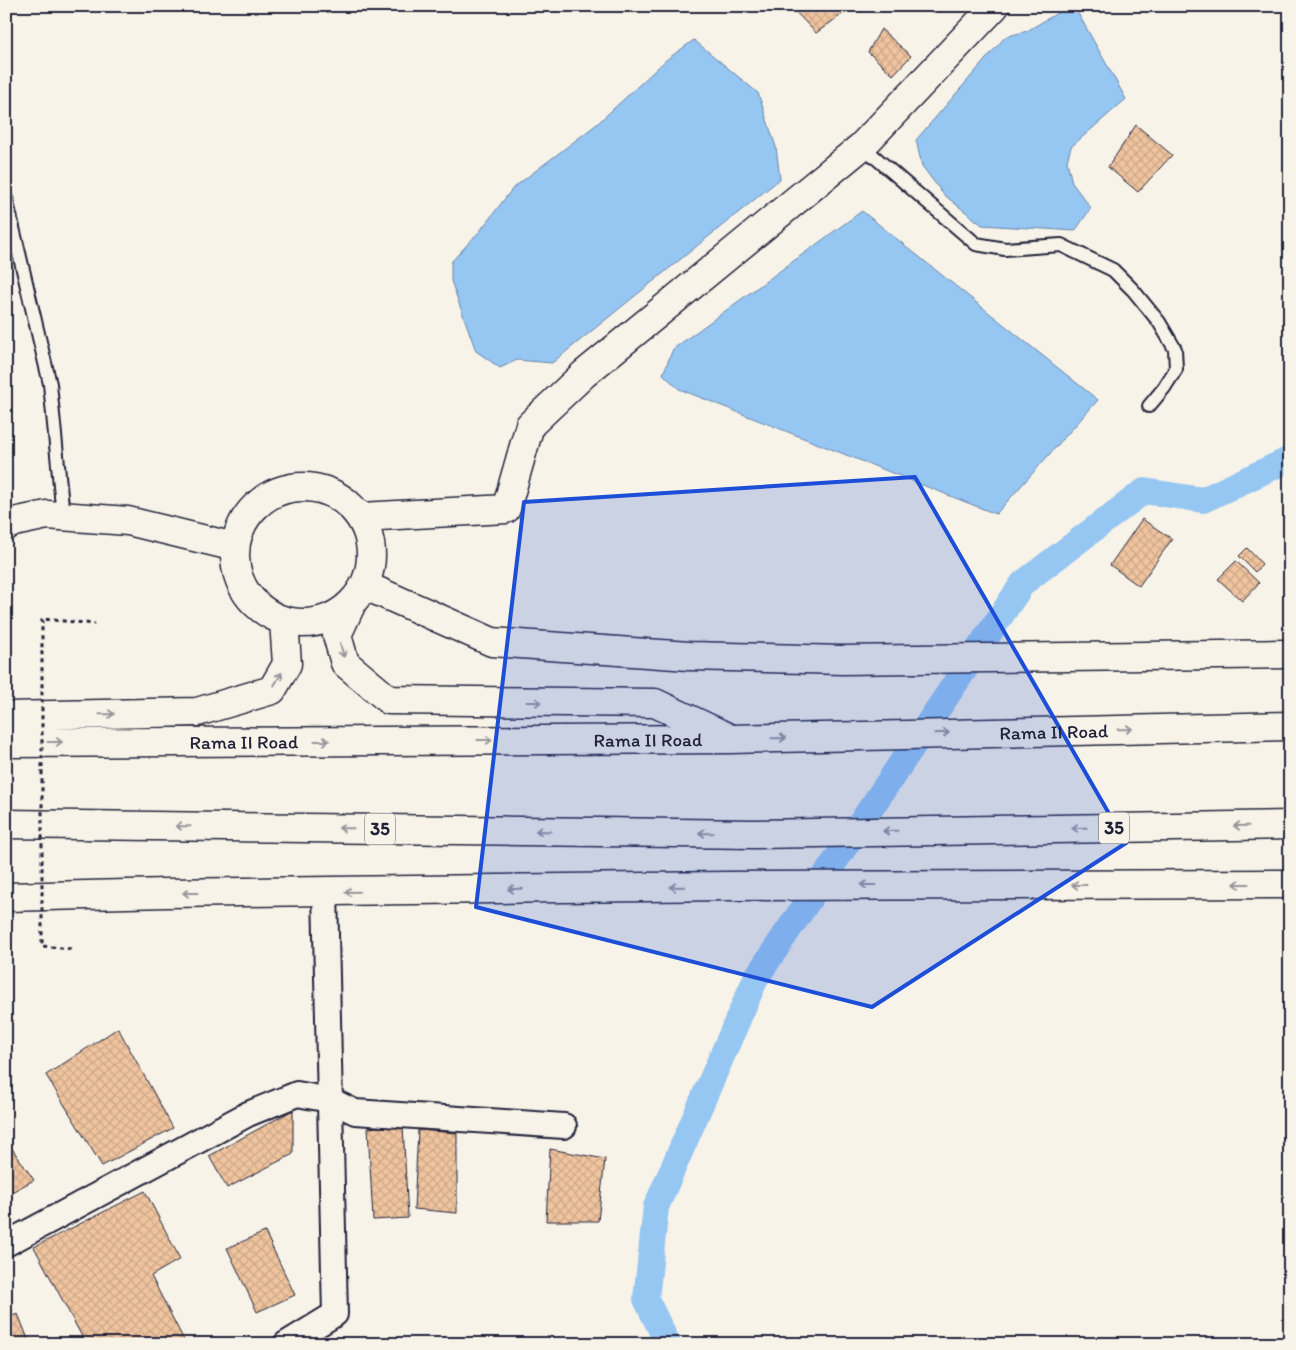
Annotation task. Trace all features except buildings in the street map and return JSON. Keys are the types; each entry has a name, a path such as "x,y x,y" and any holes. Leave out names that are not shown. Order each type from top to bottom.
{"main road":[{"path":"361,517 506,509 530,425 584,374 862,146 995,6"},
{"path":"358,595 331,618 308,624 284,621 262,610 246,593 236,571 235,547 242,524 256,504 276,491 299,486 323,489 344,500 361,517 370,539 372,563 358,595 338,634 345,663 389,700 655,703 731,739"},
{"path":"6,526 14,522 47,515 128,521 235,547"},
{"path":"358,595 492,642 689,656 843,660 1290,654"},
{"path":"6,716 197,712 272,690 287,664 284,621"},
{"name":"Rama II Road","path":"6,743 731,739 1290,726"},
{"name":"35","path":"6,824 754,834 1290,825"},
{"path":"6,897 166,893 726,886 1290,884"}],"street":[{"path":"286,1344 335,1314 325,892"},
{"path":"6,1244 248,1114 297,1094 330,1100 355,1112 564,1126"}],"lane":[{"path":"862,146 976,244 1005,249 1061,245 1113,270 1133,290 1159,322 1175,349 1176,369 1164,388 1149,406"},
{"path":"6,198 50,384 63,516"}],"path":[{"path":"71,949 42,946 42,619 95,624"}],"highlighted area":[{"path":"915,477 1126,843 872,1007 476,907 524,502"}],"water":[{"path":"1069,6 1074,6 1126,99 1071,147 1067,161 1072,183 1091,208 1075,231 982,225 943,194 922,166 916,140 1005,37 1027,31"},
{"path":"694,40 758,93 776,147 780,179 552,363 517,360 500,368 476,351 451,281 451,262 480,231 513,188 597,124 666,60"},
{"path":"862,211 1098,400 996,514 679,389 663,374 673,349"}],"waterway":[{"path":"668,1344 646,1299 656,1207 756,978 1023,583 1144,491 1203,500 1290,459"}]}
